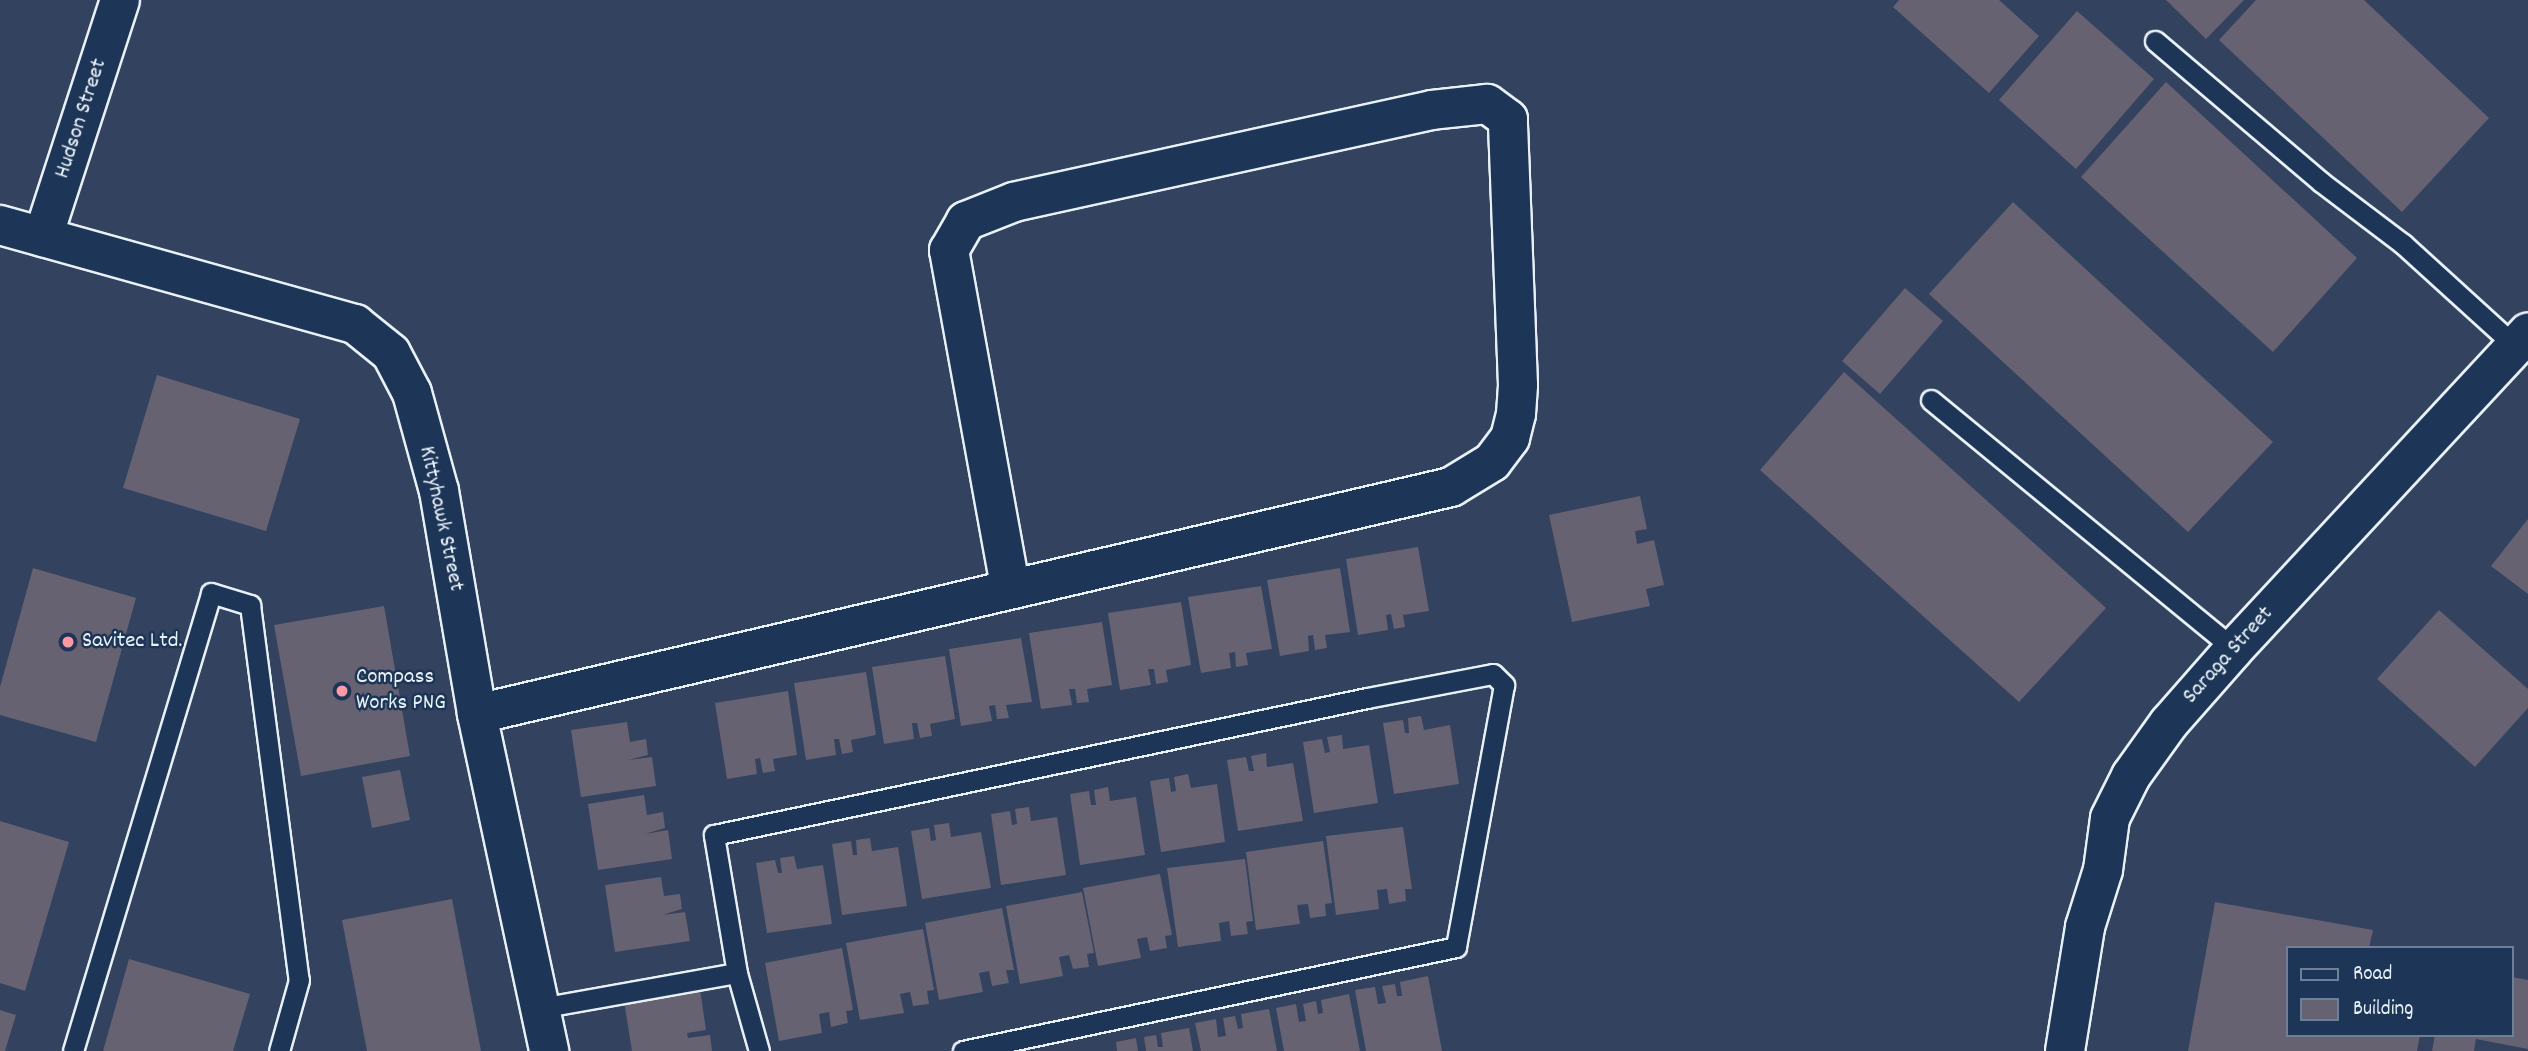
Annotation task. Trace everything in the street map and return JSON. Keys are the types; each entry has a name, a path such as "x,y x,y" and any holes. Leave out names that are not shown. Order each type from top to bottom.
{"street":[{"name":"Hudson Street","path":"43,237 120,0"},
{"path":"477,714 1010,587 1451,487 1492,462 1510,438 1518,385 1508,120 1487,104 1432,110 1014,202 966,221 949,250 1010,587"},
{"name":"Kittyhawk Street","path":"0,225 355,324 391,353 412,393 439,491 477,714 549,1051"},
{"name":"Saraga Street","path":"2065,1051 2085,927 2104,870 2110,818 2132,776 2169,723 2234,649 2522,339"}],"lane":[{"path":"2155,41 2321,182 2522,339"},
{"path":"1931,400 2234,649"},
{"path":"74,1051 211,593 250,605 299,979 279,1051"},
{"path":"760,1051 737,973 714,835 1493,674 1504,685 1456,947 963,1051"},
{"path":"540,1009 737,973"}],"building":[{"path":"1899,0 1999,0 2039,36 1989,93 1893,7"},
{"path":"2166,0 2244,0 2206,39"},
{"path":"2256,0 2364,0 2489,118 2402,212 2219,40"},
{"path":"2077,11 2154,79 2076,169 1999,100"},
{"path":"2166,82 2357,258 2273,352 2081,177"},
{"path":"2013,202 2273,442 2188,532 1929,294"},
{"path":"1905,288 1943,321 1880,394 1842,361"},
{"path":"1844,372 2106,608 2019,702 1760,470"},
{"path":"157,375 300,419 266,531 123,488"},
{"path":"1640,496 1647,529 1635,531 1637,544 1654,540 1664,585 1646,589 1650,606 1572,622 1549,515"},
{"path":"2528,519 2528,594 2491,566"},
{"path":"1418,547 1429,611 1403,615 1405,627 1394,629 1391,614 1386,615 1388,630 1358,635 1346,559"},
{"name":"Savitec Ltd.","path":"33,568 136,598 96,742 0,715 0,687"},
{"path":"1340,568 1350,632 1325,635 1327,648 1315,650 1313,635 1308,636 1309,651 1280,656 1267,580"},
{"path":"1261,586 1272,649 1246,653 1248,665 1236,667 1235,652 1229,653 1231,668 1201,673 1188,597"},
{"path":"1181,602 1191,665 1166,670 1168,682 1156,684 1154,669 1148,669 1151,685 1120,690 1108,613"},
{"name":"Compass Works PNG","path":"384,606 410,756 301,776 274,625"},
{"path":"2439,610 2528,689 2528,708 2475,767 2377,679"},
{"path":"1102,622 1112,685 1087,689 1089,702 1077,703 1075,689 1069,689 1072,705 1041,709 1029,633"},
{"path":"1021,638 1032,702 1006,705 1009,718 997,719 995,705 989,706 992,721 961,726 949,649"},
{"path":"945,656 955,719 930,724 932,736 920,738 917,723 912,723 914,739 884,744 872,667"},
{"path":"866,672 876,735 851,740 853,752 842,754 839,739 834,739 836,755 806,760 794,683"},
{"path":"788,691 797,755 773,759 775,771 763,773 760,758 755,759 757,774 727,779 715,703"},
{"path":"1421,716 1424,730 1450,725 1459,784 1394,794 1383,723 1403,720 1405,733 1409,733 1408,718"},
{"path":"627,722 630,742 646,739 648,755 628,760 652,757 656,786 581,797 571,730"},
{"path":"1342,735 1343,749 1369,745 1378,803 1314,813 1303,742 1322,739 1325,753 1330,752 1327,737"},
{"path":"1266,753 1267,767 1293,763 1303,821 1238,831 1227,760 1246,757 1249,771 1254,771 1251,756"},
{"path":"400,770 410,820 372,828 362,777"},
{"path":"1188,774 1191,788 1217,784 1225,842 1161,852 1150,781 1169,778 1171,792 1176,791 1174,777"},
{"path":"1108,787 1110,801 1136,797 1145,855 1080,865 1070,794 1089,791 1091,805 1096,805 1094,790"},
{"path":"644,795 647,815 663,812 665,828 645,834 668,830 672,859 598,870 588,804"},
{"path":"1029,807 1031,821 1057,817 1066,875 1001,885 991,814 1010,811 1012,825 1017,824 1015,809"},
{"path":"0,821 69,842 25,991 0,983"},
{"path":"949,823 951,837 981,832 991,888 922,899 911,831 929,828 931,841 936,840 934,825"},
{"path":"1403,827 1412,889 1405,889 1406,901 1389,904 1387,889 1377,890 1379,909 1336,915 1326,836"},
{"path":"870,838 872,851 898,847 907,906 842,915 832,844 851,841 853,855 857,855 856,840"},
{"path":"1323,841 1332,903 1325,904 1326,916 1310,918 1308,904 1297,905 1300,924 1256,930 1246,852"},
{"path":"794,856 797,869 823,865 832,924 767,933 756,863 775,860 778,873 782,873 780,858"},
{"path":"1245,859 1253,921 1246,922 1248,934 1231,936 1229,921 1219,923 1221,941 1178,947 1167,868"},
{"path":"1160,874 1172,935 1165,936 1167,948 1150,951 1147,937 1137,939 1141,958 1098,966 1083,888"},
{"path":"661,877 664,896 680,894 682,909 662,915 685,912 690,941 615,952 605,885"},
{"path":"1082,892 1094,953 1087,954 1089,967 1073,969 1069,955 1059,957 1063,976 1020,984 1006,906"},
{"path":"452,899 481,1051 367,1051 342,920"},
{"path":"2215,902 2373,930 2369,946 2286,946 2286,1037 2420,1037 2417,1051 2188,1051"},
{"path":"1002,908 1014,970 1006,970 1009,983 992,986 989,971 979,973 983,992 939,1000 925,923"},
{"path":"923,929 934,990 927,991 929,1004 913,1006 910,992 900,994 904,1013 860,1020 846,943"},
{"path":"842,948 853,1010 846,1011 848,1023 831,1027 829,1012 819,1014 822,1033 779,1041 765,963"},
{"path":"129,959 250,994 233,1051 103,1051"},
{"path":"1428,976 1442,1051 1366,1051 1355,990 1375,987 1378,1004 1386,1003 1382,986 1395,984 1397,996 1402,996 1400,982"},
{"path":"2514,977 2528,980 2528,1049 2476,1039 2474,1051 2432,1051 2435,1037 2514,1037"},
{"path":"700,989 706,1030 687,1033 688,1038 710,1035 712,1051 632,1051 624,1001"},
{"path":"1349,994 1360,1051 1284,1051 1276,1008 1296,1004 1299,1022 1306,1021 1303,1004 1316,1001 1318,1014 1323,1013 1321,1000"},
{"path":"1269,1009 1277,1051 1201,1051 1195,1023 1216,1019 1218,1037 1226,1036 1223,1018 1235,1016 1238,1029 1243,1028 1241,1014"},
{"path":"0,1010 16,1015 5,1051 0,1051"},
{"path":"1189,1028 1193,1051 1146,1051 1144,1037 1156,1035 1158,1047 1163,1047 1161,1033"},
{"path":"1136,1038 1138,1051 1117,1051 1116,1042"}],"place":[{"name":"Savitec Ltd.","path":"68,642"},
{"name":"Compass Works PNG","path":"342,691"}]}
